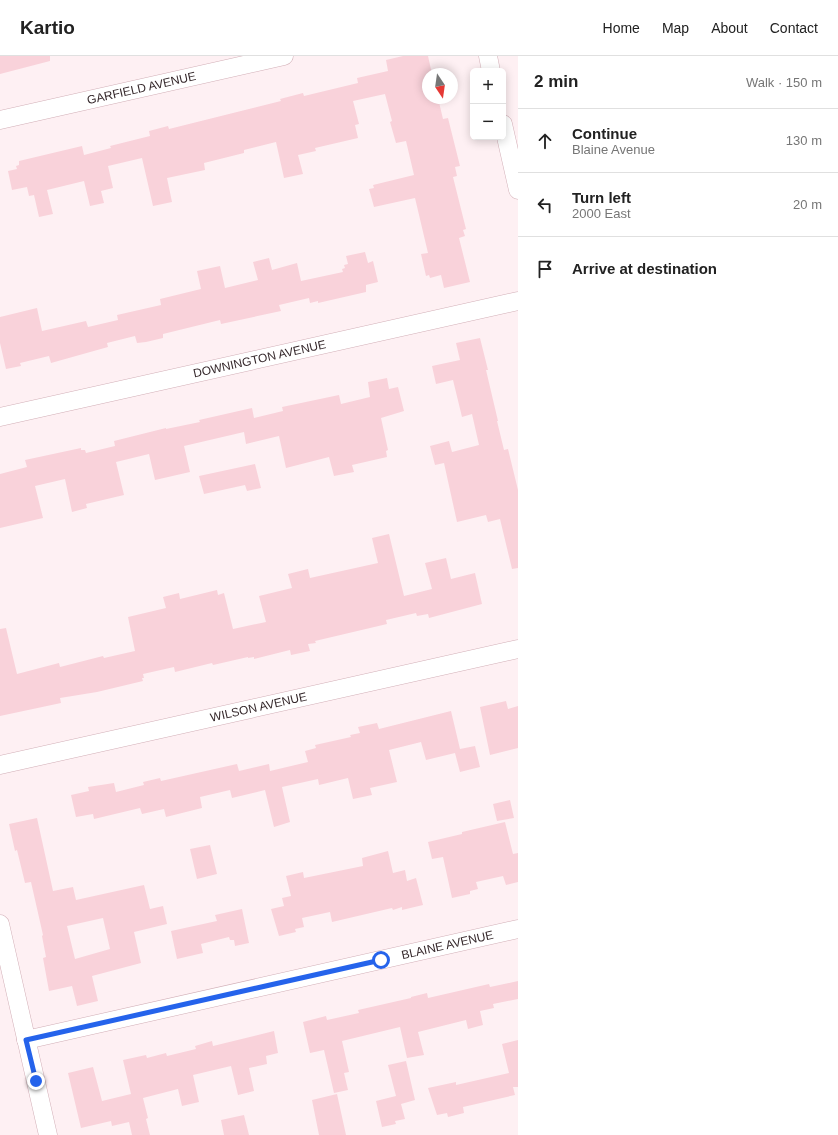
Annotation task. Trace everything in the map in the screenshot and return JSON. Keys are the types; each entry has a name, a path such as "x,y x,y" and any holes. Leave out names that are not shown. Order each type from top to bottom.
{"street":[{"name":"GARFIELD AVENUE","path":"0,120 284,56"},
{"path":"488,56 490,68"},
{"path":"506,137 518,190"},
{"name":"DOWNINGTON AVENUE","path":"0,417 518,300"},
{"name":"WILSON AVENUE","path":"0,765 518,649"},
{"path":"0,924 48,1135"},
{"name":"BLAINE AVENUE","path":"26,1040 518,929"}],"building":[{"path":"0,56 50,56 50,61 0,74"},
{"path":"403,56 428,56 431,68 422,68 422,104 439,104 443,119 448,118 460,166 455,167 457,176 453,177 466,229 463,230 465,236 459,238 470,282 444,288 441,275 430,278 429,275 426,276 421,254 428,253 415,198 374,207 369,189 374,188 373,185 414,175 406,141 396,143 390,122 392,121 385,94 353,101 359,124 355,125 358,138 315,148 316,151 298,155 303,174 284,178 276,142 244,150 244,153 204,163 205,170 167,178 172,202 153,206 142,158 108,166 113,188 101,191 104,203 90,206 84,181 47,190 53,214 39,217 34,195 29,196 27,187 12,190 8,171 17,169 16,166 19,165 19,161 82,146 84,155 111,148 110,146 150,136 149,131 168,126 169,129 281,101 280,99 303,93 304,96 358,83 357,78 388,71 386,60"},
{"path":"365,252 368,263 373,261 378,282 366,285 366,292 318,303 318,301 310,303 309,298 279,305 281,311 221,324 220,320 163,334 163,338 146,342 137,343 135,336 107,343 108,347 51,363 49,356 20,363 21,366 6,369 0,343 0,317 37,308 42,331 86,321 88,327 118,320 117,315 161,305 160,299 201,289 197,271 220,266 225,288 258,280 253,262 269,258 272,270 297,263 301,281 343,272 342,269 345,268 344,265 348,264 346,256"},
{"path":"480,338 504,450 508,449 518,490 518,568 512,569 500,519 488,522 486,515 457,522 444,463 435,465 430,446 449,441 452,452 479,445 472,414 462,417 453,380 436,384 432,366 460,360 456,343"},
{"path":"387,378 389,389 398,387 404,411 381,418 388,450 386,451 387,457 352,465 354,472 334,476 329,457 286,468 279,436 246,444 244,432 184,446 190,472 155,480 149,454 116,462 124,495 86,504 87,508 72,512 65,479 35,486 43,518 0,528 0,474 27,467 25,460 81,448 81,450 85,450 86,453 115,446 114,441 166,428 200,422 199,420 252,408 254,418 283,411 282,407 339,395 341,404 370,397 368,382"},
{"path":"255,464 261,488 247,491 245,485 204,494 199,476"},
{"path":"389,534 404,596 432,589 425,563 446,558 451,579 475,573 482,604 429,618 428,614 417,616 416,613 386,620 387,624 315,641 316,643 308,644 310,651 291,655 290,650 254,659 254,657 248,657 213,665 212,663 175,672 174,667 143,674 143,681 97,692 60,698 61,703 0,716 0,629 6,628 17,674 59,663 60,667 103,656 104,658 135,651 128,617 166,608 163,597 179,593 180,599 217,590 218,595 224,593 233,629 266,622 259,596 292,588 288,574 308,569 310,578 378,563 372,538"},
{"path":"506,701 508,709 518,706 518,748 490,755 480,707"},
{"path":"451,711 460,749 475,746 480,767 460,772 455,753 426,760 421,742 389,750 397,782 370,788 372,795 353,799 348,778 319,785 318,779 282,787 290,822 274,827 265,790 232,798 230,790 200,797 202,808 166,817 164,809 142,814 140,808 94,819 93,814 76,817 71,795 89,791 88,787 114,783 116,792 144,785 143,782 160,778 161,781 237,764 239,771 269,764 270,771 308,762 305,751 316,748 315,745 351,737 350,735 360,733 358,727 377,723 379,729"},
{"path":"510,800 514,818 497,821 493,804"},
{"path":"37,818 53,891 73,887 76,900 144,885 150,909 163,906 167,924 134,932 141,963 92,976 98,1001 77,1006 72,986 49,991 43,958 46,957 43,935 31,882 25,883 17,850 15,851 9,824","holes":["103,918 110,949 75,959 67,926"]},
{"path":"505,822 513,854 518,853 518,882 506,885 503,876 476,882 478,889 470,891 470,894 452,898 443,857 432,859 428,842"},
{"path":"210,845 217,874 197,879 190,849"},
{"path":"388,851 393,873 405,870 407,881 416,878 423,905 402,910 402,907 393,910 392,908 332,922 330,912 302,918 304,927 295,929 296,932 279,936 271,909 284,906 282,898 291,896 286,876 303,872 304,878 363,866 362,858"},
{"path":"242,909 249,943 235,946 234,940 230,940 229,937 201,944 203,953 177,959 171,931 217,921 215,915"},
{"path":"518,981 518,999 493,1004 494,1008 480,1011 483,1025 468,1029 466,1020 418,1032 424,1055 407,1058 400,1027 342,1041 349,1072 344,1073 348,1090 334,1093 324,1050 310,1053 303,1022 326,1016 327,1020 359,1013 358,1010 427,993 428,998 489,984 490,987"},
{"path":"274,1031 278,1053 266,1056 267,1064 249,1068 254,1091 238,1095 231,1066 193,1075 199,1102 182,1106 178,1089 143,1098 150,1135 132,1135 129,1122 112,1126 111,1121 81,1128 68,1073 93,1067 102,1101 131,1094 123,1060 146,1055 147,1058 166,1053 167,1056 196,1049 195,1046 212,1041 213,1046"},
{"path":"518,1040 518,1087 513,1087 515,1095 463,1107 464,1113 448,1117 447,1113 437,1115 428,1088 456,1082 456,1085 509,1073 502,1044"},
{"path":"406,1061 415,1100 401,1104 405,1119 395,1121 396,1124 382,1127 376,1101 396,1096 388,1065"},
{"path":"337,1094 346,1135 319,1135 312,1100"},
{"path":"244,1115 249,1135 224,1135 221,1120"}],"route":[{"path":"36,1081 26,1040 381,960"}]}
